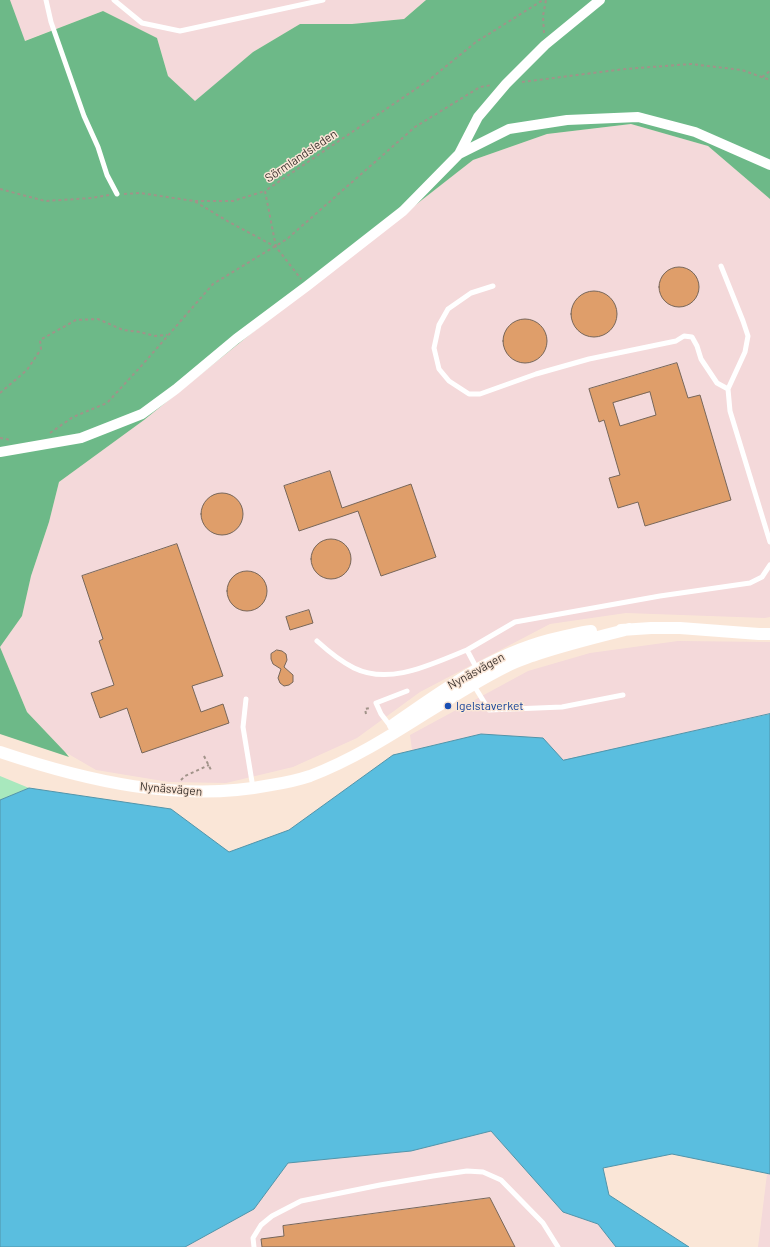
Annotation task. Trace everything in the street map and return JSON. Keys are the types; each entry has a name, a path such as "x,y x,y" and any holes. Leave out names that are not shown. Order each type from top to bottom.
{"street":[{"path":"0,452 81,438 142,414 176,389 236,339 403,211 459,154 478,118 506,84 545,45 600,0"},
{"path":"459,154 509,129 568,120 638,117 695,132 770,165"},
{"name":"Nynäsvägen","path":"0,752 40,765 101,780 137,786 180,791 222,792 253,789 286,783 309,776 342,761 392,730 448,686 475,677 506,655 544,641 588,632 629,629 680,628 770,634"}],"lane":[{"path":"46,0 84,116 117,194"},
{"path":"114,0 142,23 180,31 323,0"},
{"path":"721,266 748,336 745,352 728,389 730,411 770,542"},
{"path":"493,286 471,293 448,309 439,325 434,348 439,369 449,381 469,394 480,394 536,374 589,359 676,341 684,336 692,337 697,346 701,359 717,383 728,389"},
{"path":"317,641 330,653 354,668 367,673 395,674 418,668 467,650 516,622 660,596 750,583 762,577 770,565"},
{"path":"467,650 475,677 489,710 562,707 623,694"},
{"path":"392,730 381,714 376,703 408,691"},
{"path":"246,699 243,727 253,789"},
{"path":"254,1247 253,1238 261,1225 272,1216 301,1201 394,1182 467,1171 483,1172 501,1180 543,1223 558,1247"}],"path":[{"path":"544,0 543,16 545,45"},
{"name":"Sörmlandsleden","path":"276,247 265,192 429,80 476,42 544,0"},
{"path":"48,435 73,417 107,403 213,284 287,240 415,127 480,87 625,69 692,64 742,70 770,80"},
{"path":"762,77 770,71"},
{"path":"0,189 45,201 140,193 194,201 232,201 265,192"},
{"path":"194,201 276,247 307,286"},
{"path":"0,393 27,370 41,349 40,340 76,320 98,319 123,330 155,336 169,335"},
{"path":"0,438 14,441"},
{"path":"366,714 365,709 367,709"},
{"path":"204,756 212,772"},
{"path":"180,791 181,778 209,765"}],"shaded area":[{"path":"10,0 426,0 404,19 352,24 300,24 253,52 195,102 168,76 157,38 103,11 24,41"},
{"path":"631,124 708,146 770,199 770,617 626,613 550,624 420,692 357,738 293,767 226,783 169,782 96,770 65,752 27,712 0,647 22,616 31,576 49,522 59,482 144,420 253,332 473,160 547,134"},
{"path":"678,641 770,642 770,714 562,760 481,734 412,750 410,735 528,671 590,653"},
{"path":"491,1131 563,1212 598,1224 616,1247 185,1247 254,1209 288,1163 411,1151"},
{"path":"767,1174 770,1174 770,1247 758,1247"}],"green space":[{"path":"0,0 10,0 25,41 103,11 157,38 168,76 195,101 253,52 300,24 352,24 404,19 426,0 770,0 770,199 708,146 631,124 547,134 473,160 253,332 144,420 59,482 49,522 31,576 22,616 0,647"},
{"path":"0,647 27,712 69,757 0,734"},
{"path":"0,776 29,788 0,800"}],"water":[{"path":"770,714 770,1174 672,1154 603,1168 609,1195 689,1247 616,1247 598,1224 563,1212 491,1131 411,1151 288,1163 254,1209 185,1247 0,1247 0,800 29,788 171,809 229,852 289,830 393,755 481,734 543,738 563,760"}],"building":[{"path":"675,267 683,267 690,270 696,276 699,287 696,298 690,304 683,307 675,307 668,304 662,298 659,291 659,283 662,276 668,270"},
{"path":"594,291 607,295 613,301 617,314 613,327 607,333 594,337 581,333 575,327 571,314 575,301 581,295"},
{"path":"521,319 529,319 541,325 547,337 547,345 541,357 529,363 521,363 509,357 503,345 503,337 509,325"},
{"path":"677,363 688,398 700,395 731,500 645,526 638,502 618,508 609,478 620,475 604,420 599,422 589,389","holes":["650,392 656,415 620,426 613,403"]},
{"path":"330,471 342,508 411,484 436,557 381,576 358,511 299,531 284,486"},
{"path":"222,493 237,499 243,514 237,529 222,535 207,529 201,514 207,499"},
{"path":"331,539 339,541 345,545 349,551 351,559 349,567 345,573 339,577 331,579 323,577 317,573 313,567 311,559 313,551 317,545 323,541"},
{"path":"177,544 223,676 192,686 201,712 223,704 229,723 142,753 127,708 100,718 91,693 114,685 99,641 103,639 82,576"},
{"path":"251,571 258,574 264,580 267,591 266,599 258,608 251,611 243,611 236,608 228,599 227,587 230,580 239,572"},
{"path":"309,610 313,623 290,630 286,617"},
{"path":"277,650 286,654 287,660 284,667 293,675 293,682 289,685 284,686 280,683 278,678 281,669 273,664 271,659 271,654"},
{"path":"490,1198 515,1247 262,1247 261,1239 284,1236 283,1226"}],"place":[{"name":"Igelstaverket","path":"448,706"}]}
